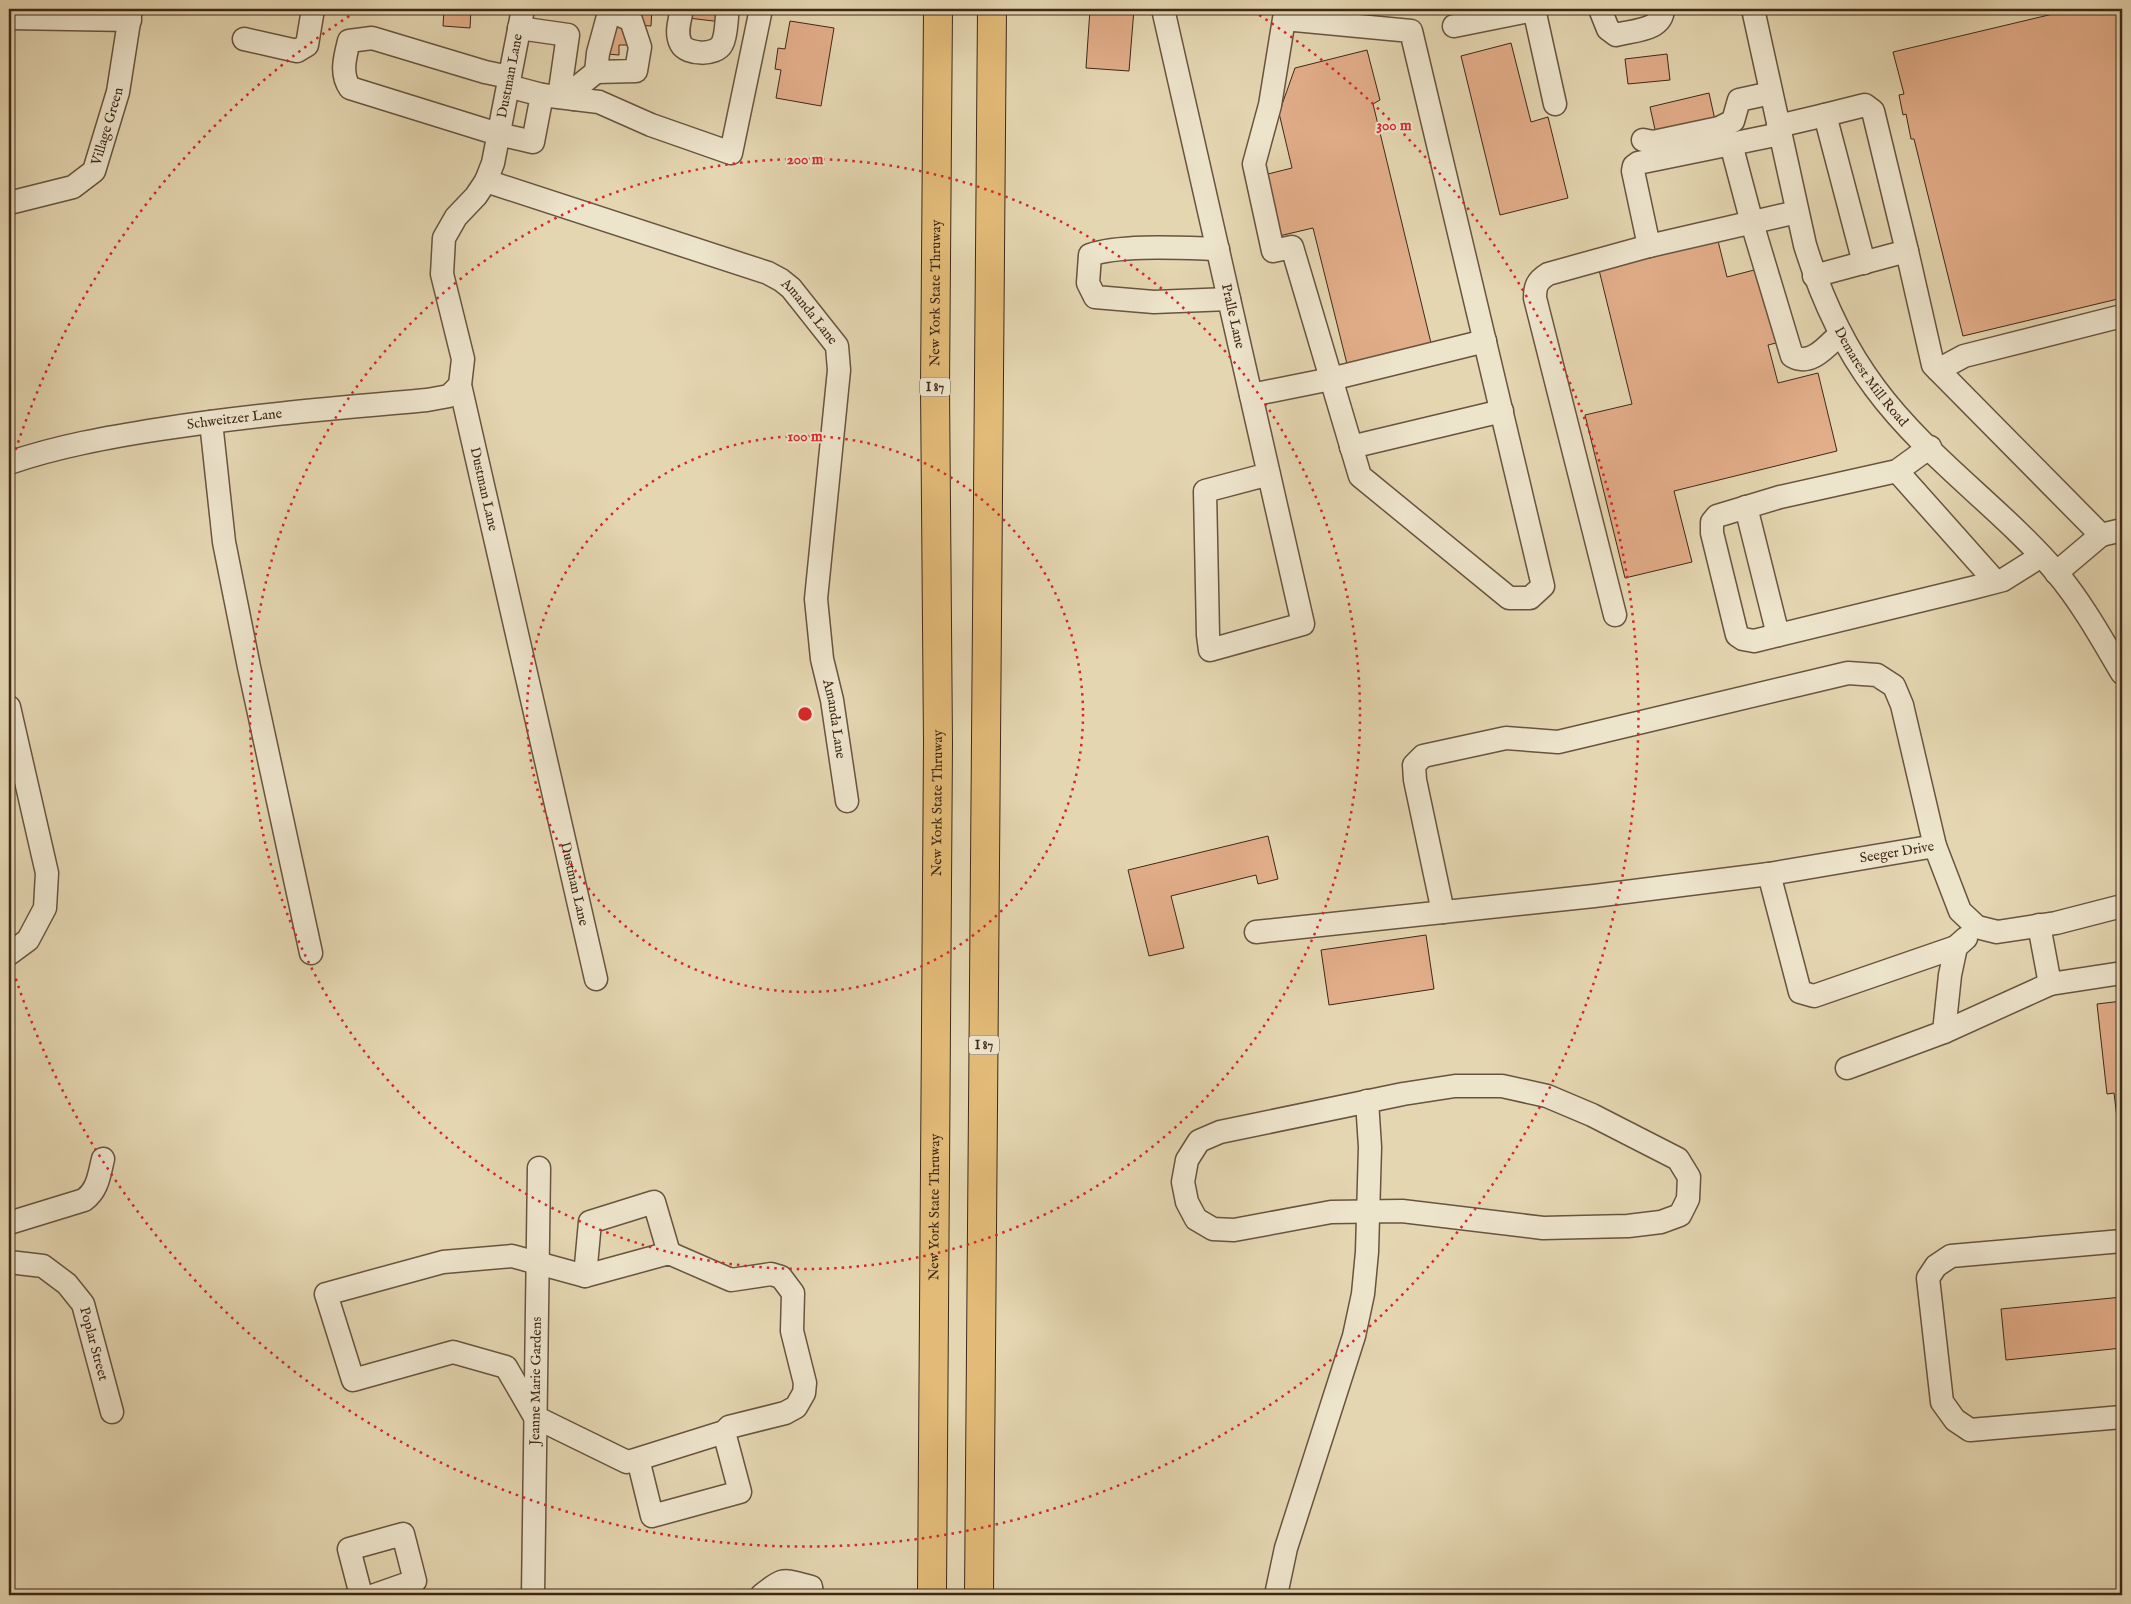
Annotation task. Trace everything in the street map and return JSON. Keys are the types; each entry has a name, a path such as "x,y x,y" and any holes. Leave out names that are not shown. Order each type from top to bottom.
{"highway":[{"name":"I 87","path":"979,1595 992,9"},
{"path":"991,54 996,9"},
{"name":"New York State Thruway","path":"932,1595 938,753 935,378 937,16"}],"street":[{"path":"244,39 297,51 307,45 313,9"},
{"path":"682,9 678,35 681,45 687,50 709,52 716,51 722,44 728,9"},
{"path":"521,18 568,35 558,97 533,142 498,134 350,88 345,80 344,60 349,41 372,38 486,72 558,97 599,102 651,125 731,153 761,9"},
{"name":"Pralle Lane","path":"1163,9 1304,624 1210,650 1208,635 1205,491 1269,474"},
{"path":"1600,9 1608,29 1616,35 1656,25 1663,13"},
{"name":"Demarest Mill Road","path":"1752,9 1796,212 1814,276 1840,334 1876,389 1930,447 2056,573 2087,615 2122,673"},
{"path":"558,97 575,89 596,72 636,71 640,47 631,20 610,10 598,53 596,72"},
{"path":"1454,26 1534,10 1555,104"},
{"name":"Village Green","path":"9,18 131,14 118,92 94,171 73,187 9,203"},
{"path":"1285,14 1411,31 1485,341 1543,586 1530,598 1509,598 1360,476 1292,247 1273,252 1254,164 1270,105 1285,14"},
{"name":"Dustman Lane","path":"521,18 492,163 486,181 476,196 456,216 444,238 442,274 463,359 460,385 596,979"},
{"path":"1643,140 1653,142 1719,128 1733,121 1739,100 1771,93"},
{"path":"1650,246 1633,171 1634,166 1638,163 1731,144 1825,115 1865,106 1873,111 1933,364 2112,533 2056,573"},
{"path":"1825,115 1864,263"},
{"path":"1731,144 1752,223 1792,356 1799,360 1808,360 1821,352 1840,334"},
{"name":"Amanda Lane","path":"486,181 768,273 791,288 837,346 839,370 816,600 822,659 832,700 847,801"},
{"path":"1615,615 1535,298 1535,288 1538,280 1548,274 1650,246 1796,212"},
{"path":"1218,249 1103,250 1090,255 1088,283 1094,297 1154,302 1229,298"},
{"path":"1814,276 1907,251"},
{"path":"1938,370 1964,356 2122,316"},
{"path":"1251,395 1331,379 1485,341"},
{"name":"Schweitzer Lane","path":"9,463 95,440 211,422 286,412 427,400 448,396 460,385"},
{"path":"1351,447 1502,411"},
{"path":"211,422 224,542 311,952"},
{"path":"1930,447 1897,471 1780,497 1717,516 1712,522 1712,533 1737,635 1754,641 2003,580 2041,556"},
{"path":"1897,471 1995,581"},
{"path":"1746,507 1778,635"},
{"path":"1443,912 1415,780 1414,765 1423,756 1506,738 1558,742 1848,674 1878,675 1894,686 1902,705 1935,846"},
{"path":"9,707 47,873 45,908 28,940 9,954"},
{"name":"Seeger Drive","path":"1256,932 1594,896 1769,874 1935,846 1960,912 1978,927"},
{"path":"1769,874 1800,992 1814,996 1956,947 1978,927 1997,932 2039,926 2122,906"},
{"path":"2039,926 2050,984"},
{"path":"1944,1032 1950,975 1956,947"},
{"path":"1847,1068 1944,1032 2050,984 2122,974"},
{"path":"1455,1086 1502,1086 1547,1096 1592,1114 1678,1158 1689,1177 1688,1199 1680,1215 1661,1222 1628,1226 1543,1228 1402,1210 1331,1212 1234,1230 1213,1229 1196,1219 1187,1202 1183,1182 1187,1160 1199,1141 1220,1132 1367,1102 1455,1086"},
{"path":"1283,1594 1286,1548 1354,1336 1364,1286 1367,1252 1370,1147 1367,1102"},
{"path":"9,1222 84,1200 92,1195 96,1188 103,1159"},
{"name":"Jeanne Marie Gardens","path":"534,1595 539,1168"},
{"path":"585,1276 590,1222 654,1202 668,1253"},
{"path":"2122,1241 1951,1256 1936,1266 1928,1278 1942,1402 1955,1420 1970,1430 2122,1417"},
{"path":"668,1253 731,1280 772,1274 782,1277 793,1293 792,1331 805,1383 801,1401 796,1407 786,1413 729,1427 724,1432 627,1462 535,1417 506,1367 454,1352 353,1380 326,1294 443,1262 512,1256 585,1276 668,1253"},
{"name":"Poplar Street","path":"9,1262 43,1266 66,1284 83,1304 112,1412"},
{"path":"638,1458 652,1516 740,1492 724,1432"},
{"path":"361,1595 349,1549 402,1534 415,1580 375,1595"},
{"path":"762,1595 778,1582 784,1581 811,1587 812,1595"}],"building":[{"path":"444,9 471,9 470,28 443,26"},
{"path":"638,9 652,9 651,26 638,25"},
{"path":"689,9 723,9 722,22 688,18"},
{"path":"1090,9 1134,9 1129,71 1086,68"},
{"path":"2074,9 2122,9 2122,298 1963,336 1914,139 1911,139 1906,114 1903,115 1899,95 1904,94 1893,52"},
{"path":"790,21 834,28 821,106 776,98 781,70 775,69 778,48 785,49"},
{"path":"608,26 630,28 629,45 619,45 619,55 606,54"},
{"path":"1511,43 1531,122 1548,117 1568,198 1500,215 1461,56"},
{"path":"1367,50 1380,100 1373,104 1431,343 1347,364 1313,228 1279,236 1264,175 1292,168 1279,113 1295,68"},
{"path":"1667,54 1670,80 1628,84 1625,59"},
{"path":"1709,93 1715,120 1656,134 1650,107"},
{"path":"1718,241 1727,277 1758,269 1776,343 1768,345 1778,383 1818,373 1837,451 1674,491 1692,562 1625,578 1585,415 1632,404 1599,270"},
{"path":"1268,836 1278,879 1258,884 1256,875 1171,896 1184,948 1149,956 1128,870"},
{"path":"1426,935 1434,989 1329,1005 1321,950"},
{"path":"2122,1001 2122,1143 2120,1143 2114,1093 2107,1094 2097,1004"},
{"path":"2122,1297 2122,1348 2006,1360 2001,1309"}]}
